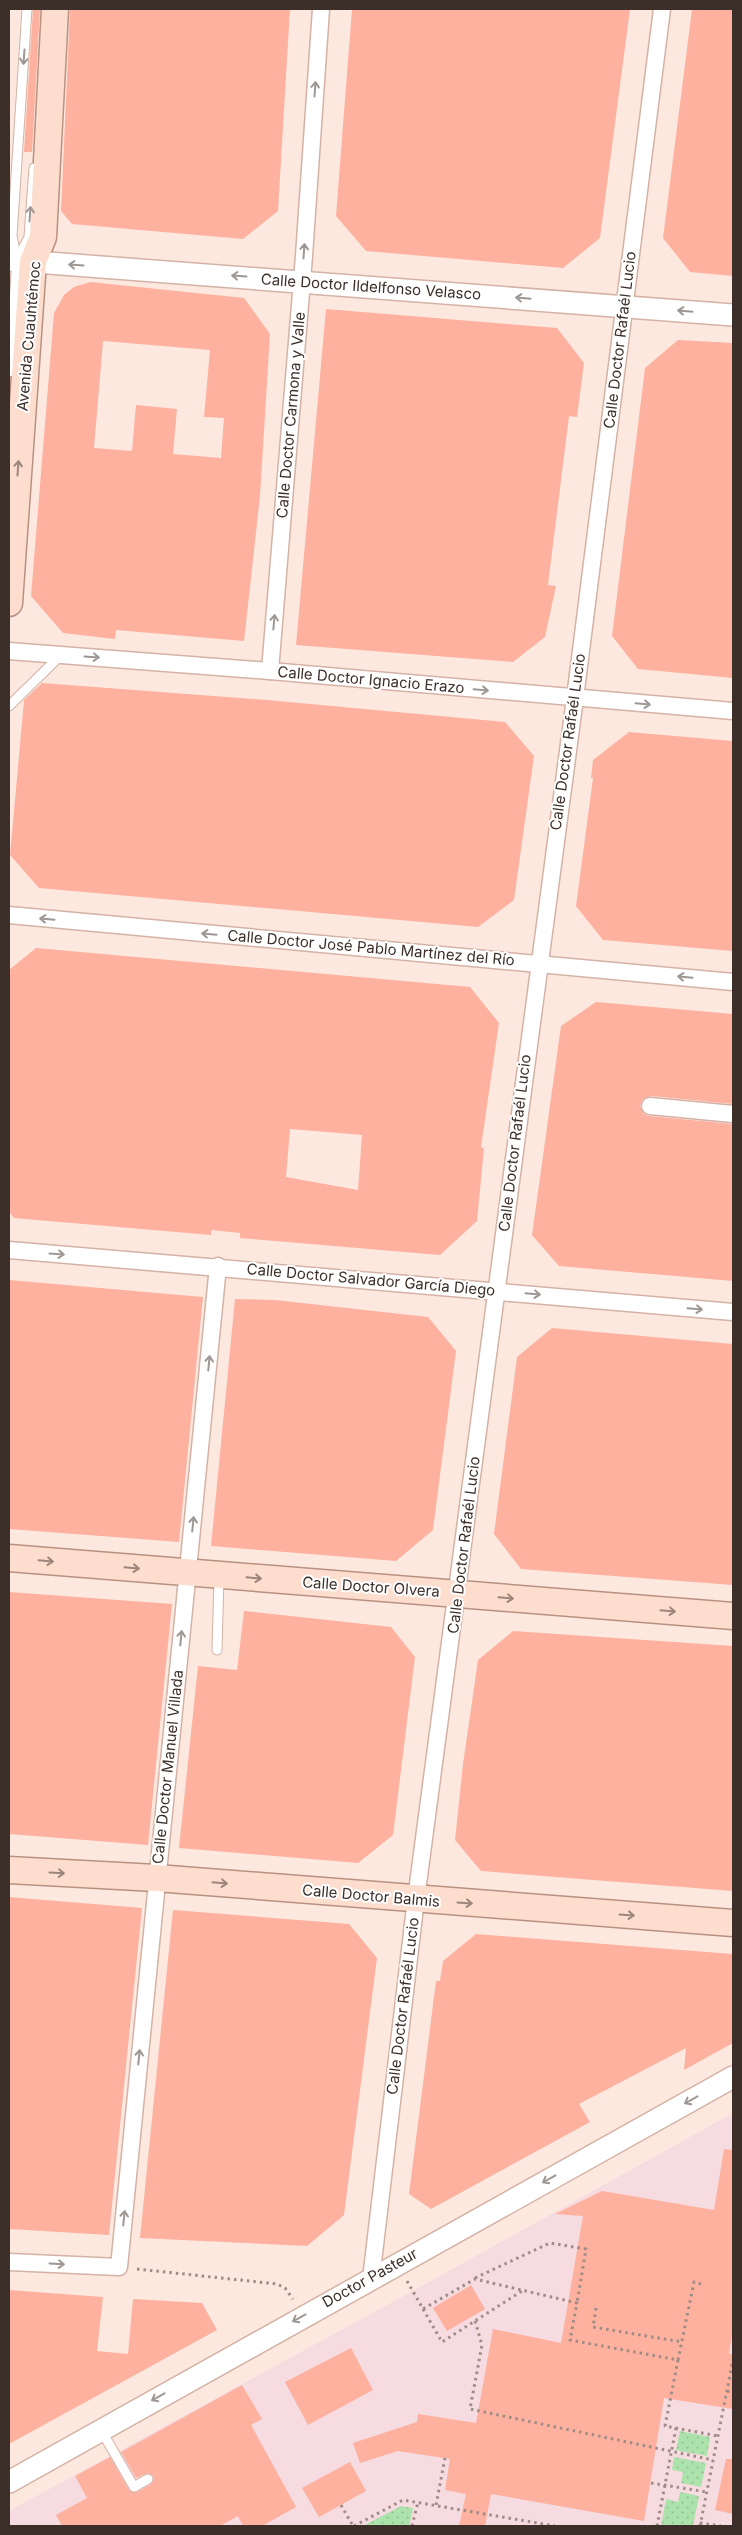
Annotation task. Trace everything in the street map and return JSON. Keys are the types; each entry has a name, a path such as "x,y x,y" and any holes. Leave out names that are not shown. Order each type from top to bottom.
{"main road":[{"name":"Avenida Cuauhtémoc","path":"9,604 19,260 42,237 55,9"},
{"name":"Calle Doctor Olvera","path":"9,1558 733,1616"},
{"name":"Calle Doctor Balmis","path":"9,1870 156,1878 416,1900 733,1923"}],"street":[{"name":"Calle Doctor Carmona y Valle","path":"270,670 302,281 321,9"},
{"name":"Calle Doctor Rafaél Lucio","path":"371,2279 416,1900 458,1594 538,964 575,698 662,9"},
{"name":"Calle Doctor Ildelfonso Velasco","path":"19,260 733,315"},
{"name":"Calle Doctor Ignacio Erazo","path":"9,651 270,670 733,711"},
{"name":"Calle Doctor José Pablo Martínez del Río","path":"9,915 733,982"},
{"path":"650,1106 733,1114"},
{"name":"Calle Doctor Salvador García Diego","path":"9,1250 218,1266 733,1312"},
{"name":"Calle Doctor Manuel Villada","path":"119,2267 218,1266"},
{"name":"Doctor Pasteur","path":"9,2482 305,2314 733,2077"},
{"path":"9,2262 119,2267"}],"lane":[{"path":"19,260 12,236 27,9"},
{"path":"44,38 46,9"},
{"path":"9,372 19,260 28,236 34,157"},
{"path":"9,706 62,654"},
{"path":"217,1650 219,1575"},
{"path":"100,2430 134,2487 148,2479"}],"path":[{"path":"423,2309 474,2279 550,2243 586,2249 570,2340 678,2360"},
{"path":"396,2264 442,2342 522,2291"},
{"path":"119,2267 277,2284 285,2288 305,2314"},
{"path":"474,2279 577,2303"},
{"path":"701,2284 694,2282 665,2426 718,2436"},
{"path":"596,2308 593,2327 682,2342"},
{"path":"475,2321 482,2346 470,2409 713,2460"},
{"path":"721,2526 700,2524 733,2360"},
{"path":"727,2391 733,2392"},
{"path":"657,2526 676,2428"},
{"path":"436,2505 445,2458"},
{"path":"651,2483 707,2492"},
{"path":"341,2505 354,2526 402,2500 555,2526"},
{"path":"412,2526 418,2502"}],"shaded area":[{"path":"733,2113 733,2526 9,2526 9,2511 413,2291"}],"green space":[{"path":"680,2431 710,2437 707,2456 676,2450"},
{"path":"674,2457 706,2463 701,2487 681,2483 683,2472 672,2470"},
{"path":"680,2492 699,2496 693,2526 661,2526 666,2499 678,2502"},
{"path":"401,2506 413,2508 409,2526 363,2526"}],"building":[{"path":"33,9 40,9 32,152 24,152"},
{"path":"70,9 290,9 278,211 243,239 72,224 61,211"},
{"path":"352,9 630,9 600,238 563,268 366,251 336,216"},
{"path":"692,9 733,9 733,276 690,272 663,238"},
{"path":"90,282 244,298 270,334 260,496 244,641 116,630 115,639 63,633 31,596 54,313 64,295 74,287","holes":["103,341 210,350 204,417 224,418 221,458 173,454 177,409 136,405 132,451 94,448"]},
{"path":"326,309 557,328 584,363 577,417 569,416 548,585 556,586 545,637 513,662 296,645"},
{"path":"678,340 733,343 733,678 638,669 612,636 645,368"},
{"path":"42,683 267,700 505,722 534,756 514,900 478,927 39,888 10,855 24,700"},
{"path":"629,732 733,741 733,951 603,940 576,906 593,778 591,778 593,760"},
{"path":"36,948 470,987 499,1023 481,1147 484,1148 477,1221 440,1255 240,1238 240,1233 211,1230 211,1235 14,1218 9,1212 9,970","holes":["290,1129 362,1135 358,1190 286,1177"]},
{"path":"596,1002 733,1014 733,1104 651,1096 642,1100 640,1106 644,1114 649,1116 733,1124 733,1281 559,1266 532,1235 561,1026"},
{"path":"9,1280 203,1297 179,1542 9,1529"},
{"path":"235,1299 275,1300 428,1317 456,1351 433,1530 396,1561 211,1546"},
{"path":"552,1328 733,1344 733,1585 521,1569 494,1534 517,1357"},
{"path":"9,1592 172,1604 148,1845 9,1834"},
{"path":"244,1611 391,1627 415,1657 393,1835 358,1863 179,1848 198,1666 237,1670"},
{"path":"513,1631 733,1646 733,1891 481,1871 455,1840 463,1764 478,1660"},
{"path":"9,1897 142,1908 109,2235 9,2229"},
{"path":"173,1910 349,1924 377,1958 344,2215 307,2246 140,2238"},
{"path":"476,1934 733,1954 733,2043 684,2070 686,2048 579,2104 590,2122 431,2209 409,2194 436,1981 440,1981 443,1961"},
{"path":"724,2149 733,2150 733,2328 729,2354 733,2354 733,2409 664,2398 644,2521 491,2494 485,2526 459,2526 466,2494 445,2490 450,2459 398,2451 360,2463 353,2443 417,2422 418,2414 476,2423 493,2329 561,2343 583,2216 555,2214 602,2191 714,2210"},
{"path":"471,2285 485,2309 447,2331 433,2308"},
{"path":"9,2290 103,2297 97,2351 128,2354 133,2299 202,2303 217,2330 9,2444"},
{"path":"351,2348 373,2390 308,2425 285,2382"},
{"path":"242,2385 262,2419 251,2425 296,2507 262,2526 243,2526 238,2516 220,2526 62,2526 56,2515 87,2498 75,2476 110,2457 129,2490 137,2492 151,2484 154,2476 148,2473 136,2478 121,2452"},
{"path":"726,2459 733,2459 733,2514 715,2510"},
{"path":"350,2462 366,2491 319,2517 302,2488"}]}
